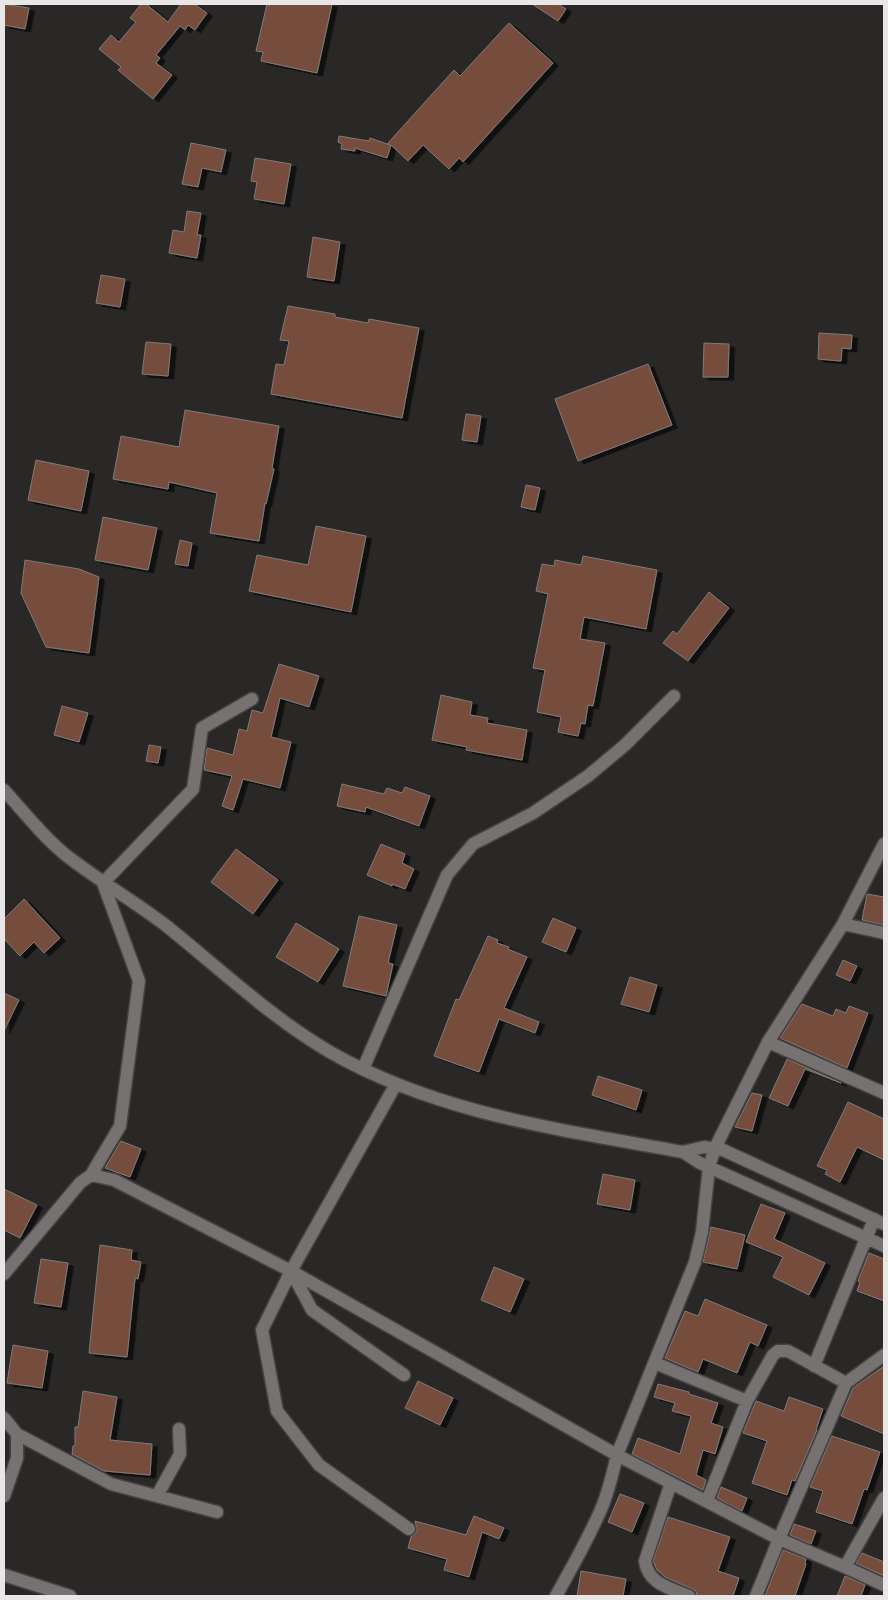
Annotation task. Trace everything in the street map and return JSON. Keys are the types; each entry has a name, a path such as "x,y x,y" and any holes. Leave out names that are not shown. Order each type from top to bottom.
{"street":[{"path":"363,1069 446,875 473,844 533,813 588,776 625,745 674,696"},
{"path":"103,883 193,789 202,728 252,699"},
{"path":"4,790 65,854 103,883 157,919 270,1011 331,1052 363,1069 429,1096 495,1116 683,1152 709,1167 884,1246"},
{"path":"556,1596 582,1550 602,1506 617,1455 696,1262 702,1232 709,1167 715,1148 768,1042 844,924 884,844"},
{"path":"4,1274 80,1183 91,1175 120,1126 139,981 103,883"},
{"path":"844,924 884,933"},
{"path":"768,1042 884,1093"},
{"path":"396,1084 291,1271 262,1330 277,1411 319,1465 409,1529"},
{"path":"683,1152 704,1147 732,1153 879,1222 866,1237 814,1366"},
{"path":"91,1175 114,1180 291,1271 617,1455 779,1539 884,1585"},
{"path":"291,1271 312,1310 404,1375"},
{"path":"707,1501 747,1401 773,1355 778,1351 788,1351 846,1383"},
{"path":"756,1596 846,1383 884,1355"},
{"path":"655,1363 747,1401"},
{"path":"4,1418 17,1434 111,1484 217,1512"},
{"path":"157,1496 180,1454 179,1428"},
{"path":"4,1496 17,1458 17,1434"},
{"path":"671,1483 645,1561 646,1571 654,1580 689,1596"},
{"path":"844,1567 884,1498"},
{"path":"4,1575 70,1596"}],"building":[{"path":"4,4 29,8 25,29 4,25"},
{"path":"141,4 146,4 168,22 181,4 194,4 207,13 195,30 188,25 185,30 180,26 156,55 160,58 156,63 172,75 153,99 118,70 121,67 99,49 111,35 119,42 136,22 130,18"},
{"path":"267,4 332,4 317,73 261,61 263,52 256,51"},
{"path":"532,4 558,4 566,9 558,21"},
{"path":"509,23 553,63 463,162 459,158 449,169 423,145 408,161 391,145 387,158 355,148 355,151 341,149 342,144 338,142 339,136 369,141 370,138 390,145 388,143 454,70 460,76"},
{"path":"191,143 226,150 221,172 202,168 198,187 182,184"},
{"path":"255,158 291,164 284,204 254,199 257,182 251,181"},
{"path":"187,211 201,213 197,235 201,235 197,258 169,253 173,230 184,232"},
{"path":"313,237 340,242 334,281 307,277"},
{"path":"101,275 125,279 120,307 96,303"},
{"path":"288,306 335,314 335,317 368,323 369,319 419,328 402,418 271,394 276,364 284,365 289,341 280,340"},
{"path":"819,333 852,335 851,349 842,348 841,361 818,359"},
{"path":"146,342 171,344 168,376 142,374"},
{"path":"704,343 729,344 728,377 703,377"},
{"path":"648,364 672,425 578,461 555,399"},
{"path":"185,410 279,426 272,468 274,469 265,503 259,541 210,533 217,493 169,482 168,489 113,479 121,436 179,447"},
{"path":"466,414 481,416 477,442 462,440"},
{"path":"36,460 89,471 81,511 28,500"},
{"path":"526,485 540,488 535,510 521,507"},
{"path":"103,517 157,528 148,570 95,560"},
{"path":"316,526 366,536 351,612 249,591 257,555 308,565"},
{"path":"180,540 192,543 188,566 175,564"},
{"path":"583,556 657,570 646,629 584,617 580,639 605,643 593,706 588,705 585,724 581,723 578,736 558,732 561,717 537,712 545,670 533,668 548,594 536,591 542,564 554,566 555,560 581,565"},
{"path":"25,560 79,569 99,577 89,653 46,647 21,593"},
{"path":"709,592 729,608 688,661 663,643 673,631 677,634"},
{"path":"279,664 319,676 309,707 280,698 271,737 291,742 280,788 243,779 233,810 222,806 232,776 204,770 207,748 233,755 239,729 247,731 252,710 263,713"},
{"path":"441,695 472,702 470,715 488,718 487,723 527,730 522,760 466,750 467,747 432,740"},
{"path":"62,706 88,713 79,742 54,735"},
{"path":"149,745 161,747 158,763 146,761"},
{"path":"342,784 384,794 387,788 402,793 405,787 430,796 419,826 366,807 365,812 337,806"},
{"path":"381,844 405,854 402,863 414,869 405,889 392,884 392,886 367,875"},
{"path":"236,849 278,880 253,914 211,882"},
{"path":"867,894 884,897 884,925 862,920"},
{"path":"24,899 60,938 44,953 34,942 20,956 4,939 4,919"},
{"path":"359,916 397,925 388,963 393,964 386,996 343,986"},
{"path":"553,918 576,928 566,952 542,942"},
{"path":"296,923 339,949 318,982 276,957"},
{"path":"488,936 498,940 497,943 509,947 508,949 527,957 504,1008 539,1022 535,1033 499,1019 479,1072 434,1056 456,999 459,1000"},
{"path":"843,960 857,966 850,981 836,975"},
{"path":"630,977 657,985 649,1012 621,1004"},
{"path":"4,993 19,1000 4,1031"},
{"path":"802,1004 833,1016 836,1009 846,1013 849,1006 868,1013 847,1068 780,1038"},
{"path":"787,1059 841,1083 805,1069 788,1106 769,1098"},
{"path":"598,1076 642,1090 636,1110 592,1095"},
{"path":"752,1093 762,1095 752,1131 735,1127"},
{"path":"848,1102 884,1119 884,1160 857,1147 840,1182 825,1174 827,1170 817,1166"},
{"path":"121,1141 141,1149 130,1177 105,1168"},
{"path":"603,1174 635,1180 630,1210 597,1204"},
{"path":"4,1189 37,1205 20,1238 4,1230"},
{"path":"761,1204 785,1213 774,1239 825,1263 809,1295 773,1277 783,1257 746,1242"},
{"path":"711,1227 745,1235 737,1269 703,1262"},
{"path":"100,1245 132,1250 131,1260 141,1262 138,1279 135,1278 127,1357 89,1353"},
{"path":"869,1253 884,1259 884,1301 857,1291 860,1282 858,1281"},
{"path":"41,1259 68,1263 61,1307 34,1303"},
{"path":"494,1267 524,1279 510,1312 481,1300"},
{"path":"705,1299 767,1325 758,1346 750,1342 737,1373 703,1359 698,1372 665,1358 685,1311 698,1316"},
{"path":"13,1345 48,1351 42,1388 7,1383"},
{"path":"884,1366 884,1434 841,1416 853,1388"},
{"path":"418,1381 453,1398 440,1425 405,1408"},
{"path":"658,1384 689,1392 689,1394 718,1403 711,1423 723,1427 715,1454 703,1450 696,1475 706,1480 703,1490 632,1454 638,1438 680,1454 691,1416 672,1411 675,1403 654,1397"},
{"path":"83,1391 117,1397 110,1440 152,1444 150,1475 104,1471 72,1454 73,1446 75,1446 75,1427 78,1427"},
{"path":"789,1397 823,1409 817,1430 795,1481 792,1480 787,1495 752,1483 767,1441 743,1433 756,1401 784,1411"},
{"path":"832,1436 880,1452 867,1490 864,1489 852,1524 816,1512 823,1491 810,1487"},
{"path":"721,1487 747,1498 742,1511 717,1498"},
{"path":"620,1494 644,1503 632,1532 608,1522"},
{"path":"474,1516 504,1528 499,1539 482,1532 469,1577 444,1570 447,1559 408,1548 411,1537 417,1530 415,1521 466,1535"},
{"path":"668,1517 730,1537 718,1571 739,1578 733,1596 697,1596 696,1591 665,1577 657,1570 653,1561"},
{"path":"794,1524 816,1531 811,1544 790,1535"},
{"path":"783,1550 806,1559 795,1596 765,1596"},
{"path":"862,1553 884,1562 884,1576 856,1563"},
{"path":"581,1571 626,1579 623,1596 577,1596"},
{"path":"845,1576 865,1585 861,1596 837,1596"}]}
